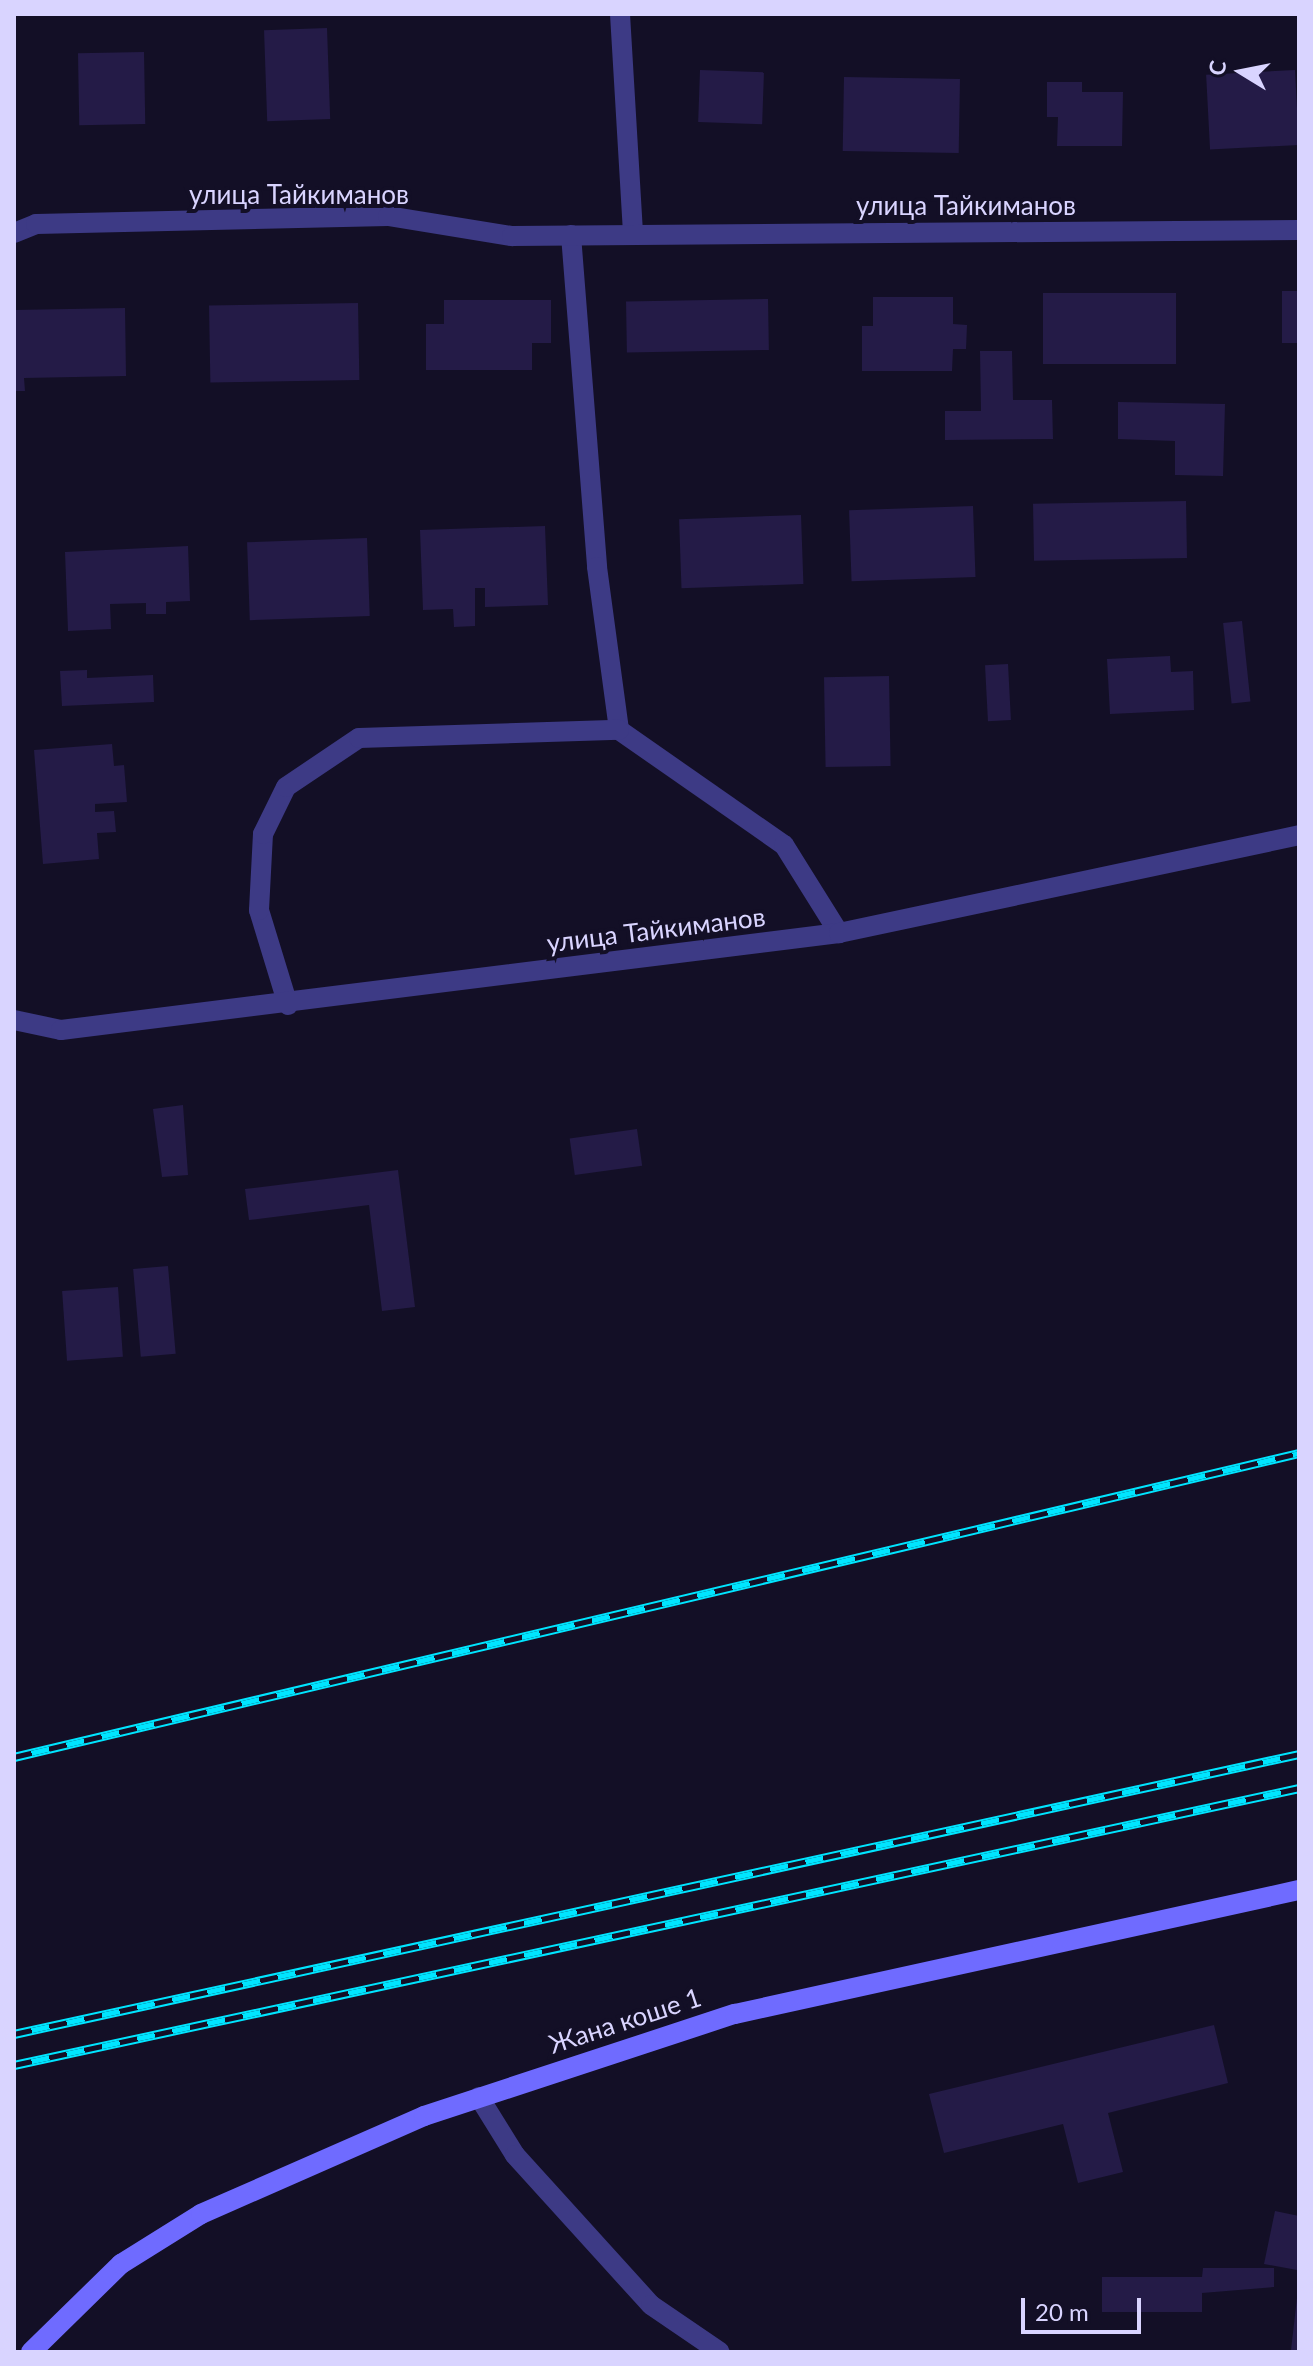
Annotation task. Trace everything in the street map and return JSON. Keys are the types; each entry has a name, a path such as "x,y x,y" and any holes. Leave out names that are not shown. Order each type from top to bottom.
{"street":[{"path":"620,14 633,233"},
{"name":"улица Тайкиманов","path":"14,233 36,224 388,216 512,236 1299,230"},
{"path":"571,235 597,567 619,730"},
{"path":"288,1005 259,910 263,834 286,787 359,738 619,730 784,845 839,933"},
{"name":"улица Тайкиманов","path":"14,1020 61,1030 288,1005 839,933 1299,835"},
{"name":"Жана коше 1","path":"31,2352 121,2264 201,2214 479,2097 735,2014 1299,1890"},
{"path":"479,2097 515,2155 651,2305 720,2352"}],"building":[{"path":"327,28 330,119 267,121 264,30"},
{"path":"144,52 145,124 79,125 78,53"},
{"path":"700,70 764,72 762,124 698,122"},
{"path":"1295,70 1299,145 1210,150 1206,75"},
{"path":"844,77 960,79 959,153 843,151"},
{"path":"1047,82 1082,82 1082,92 1123,92 1122,146 1057,146 1058,117 1047,117"},
{"path":"1282,291 1299,291 1299,343 1282,343"},
{"path":"1043,293 1176,293 1176,364 1043,364"},
{"path":"873,297 953,297 953,324 967,325 966,349 953,349 952,371 862,371 862,326 873,326"},
{"path":"768,299 769,350 627,352 626,301"},
{"path":"444,300 551,300 551,343 532,343 532,370 426,370 426,324 444,324"},
{"path":"358,303 359,380 210,383 209,306"},
{"path":"125,308 126,376 24,378 25,391 14,391 14,310"},
{"path":"980,351 1012,351 1013,400 1052,400 1053,439 945,440 945,411 981,411"},
{"path":"1118,402 1225,404 1223,476 1175,475 1175,441 1118,439"},
{"path":"1186,501 1187,558 1034,561 1033,504"},
{"path":"973,506 975,577 852,581 849,510"},
{"path":"801,515 803,584 681,588 679,519"},
{"path":"545,526 548,605 485,607 485,588 475,588 475,626 454,627 453,609 423,610 420,530"},
{"path":"367,538 370,616 250,620 247,542"},
{"path":"188,546 190,601 166,602 166,614 146,614 146,603 110,604 111,629 68,631 65,552"},
{"path":"1242,621 1250,702 1232,704 1223,623"},
{"path":"1170,656 1171,672 1193,671 1194,710 1110,714 1107,659"},
{"path":"1008,664 1011,720 988,721 985,665"},
{"path":"87,670 87,678 153,675 154,702 62,706 60,671"},
{"path":"889,676 891,766 826,767 824,677"},
{"path":"112,744 114,766 124,765 127,802 95,804 95,812 114,811 116,832 97,833 99,859 43,864 34,750"},
{"path":"183,1105 188,1175 162,1177 153,1109"},
{"path":"637,1129 642,1166 575,1175 570,1138"},
{"path":"398,1170 415,1307 382,1311 369,1205 249,1220 245,1189"},
{"path":"168,1266 176,1354 141,1357 133,1269"},
{"path":"118,1287 123,1357 67,1361 62,1291"},
{"path":"1214,2025 1228,2083 1108,2113 1123,2172 1078,2183 1063,2124 944,2153 929,2094"},
{"path":"1275,2211 1299,2216 1297,2270 1264,2264"},
{"path":"1203,2268 1274,2268 1274,2287 1202,2293 1202,2312 1102,2312 1102,2277 1202,2277"},
{"path":"1299,2298 1299,2351 1291,2350"}],"railway":[{"path":"14,1757 1299,1453"},
{"path":"14,2034 1299,1754"},
{"path":"14,2065 1299,1788"}]}
